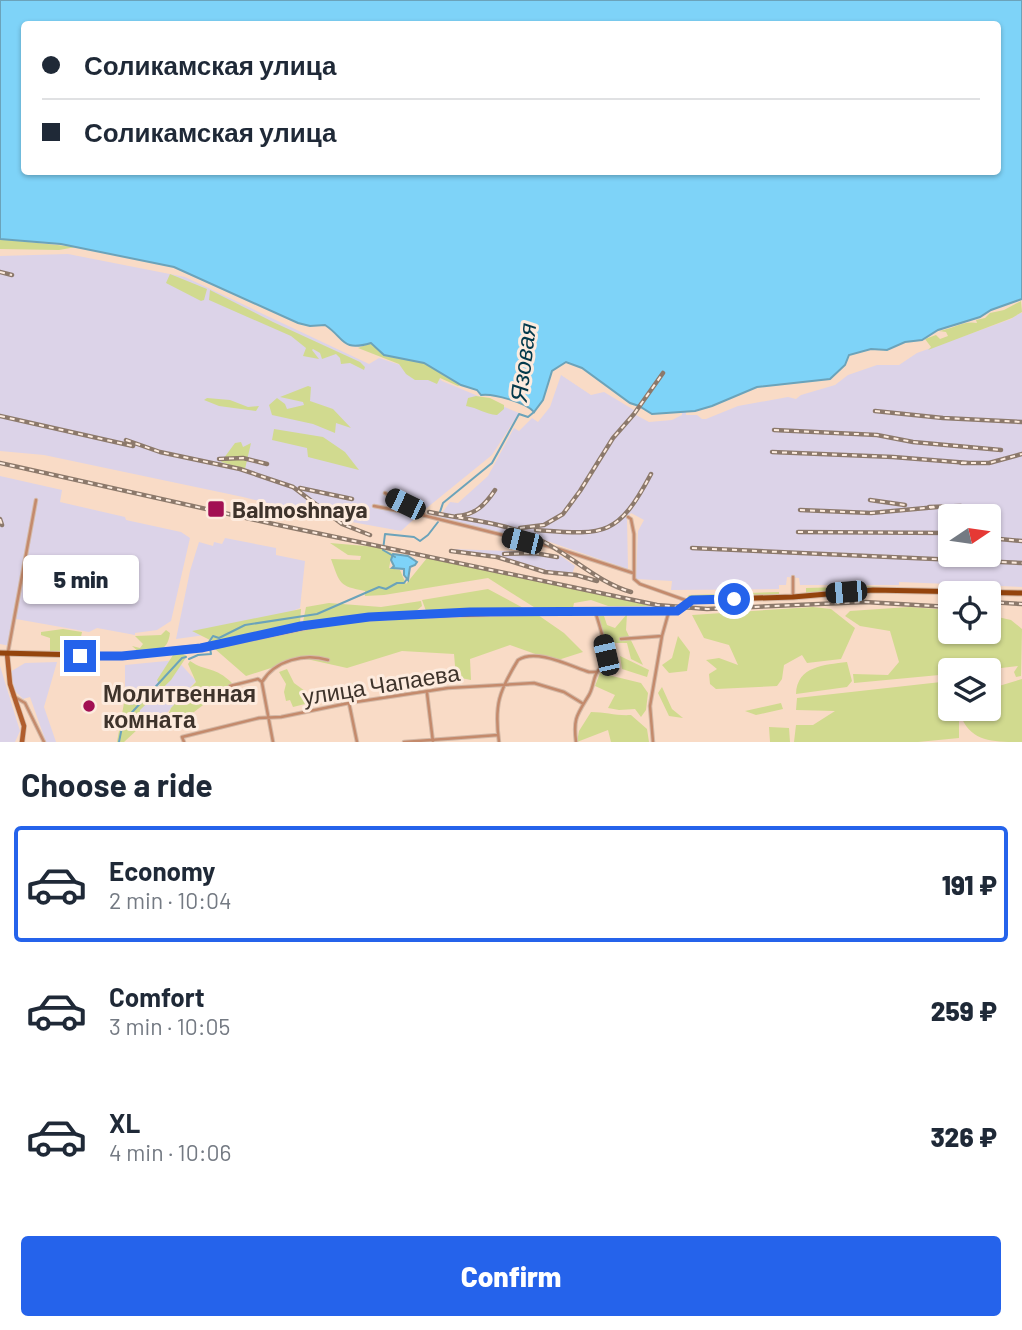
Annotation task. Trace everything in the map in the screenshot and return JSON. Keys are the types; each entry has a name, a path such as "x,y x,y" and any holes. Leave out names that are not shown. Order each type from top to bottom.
{"main road":[{"path":"0,653 122,656 201,648 301,626 369,617 669,611 679,610 688,601 884,590 1022,593"}],"street":[{"path":"385,493 426,516"},
{"path":"22,742 24,726 13,696 7,653 36,500"},
{"path":"374,506 564,550 632,573"},
{"path":"632,513 630,518 634,534 634,579 640,584 688,601"},
{"path":"793,577 793,597"},
{"path":"576,742 574,725 597,672 604,666 606,655 595,611"},
{"path":"653,742 650,706 669,611"},
{"path":"621,639 662,636"},
{"path":"274,742 262,682 285,662 300,657 315,656 328,660"},
{"path":"499,742 496,716 498,697 518,660 529,656 597,672"},
{"path":"230,686 252,679 262,682"},
{"name":"улица Чапаева","path":"184,742 182,737 259,718 439,689 504,684 544,685 564,692 582,703"},
{"path":"427,692 433,741"},
{"path":"13,696 24,704 44,742"},
{"path":"349,702 358,742"},
{"path":"404,742 498,735"}],"shaded area":[{"path":"68,254 185,277 369,364 379,358 438,377 519,413 492,455 401,531 44,455 0,451 0,256"},
{"path":"1022,313 1022,587 1001,586 1001,581 800,585 799,578 787,577 786,585 779,585 779,589 671,590 672,581 636,579 638,531 644,520 631,513 627,518 628,569 544,540 541,544 427,514 428,510 442,513 450,502 458,503 488,476 514,428 519,431 532,418 538,422 550,407 561,375 591,395 604,392 634,410 662,370 665,372 636,415 649,422 672,420 682,415 682,409 686,409 686,415 697,415 706,419 738,406 788,397 796,399 835,385 848,375 877,365 899,365 917,353"},
{"path":"0,476 62,490 60,502 181,532 190,538 171,621 157,630 135,635 97,628 89,632 16,619 10,646 0,644"},
{"path":"225,538 276,548 276,555 305,561 300,608 242,630 176,639 199,542 213,546 214,542 222,544"},
{"path":"450,549 541,552 561,556 575,566 572,574 558,573 504,558 449,552"},
{"path":"177,660 196,681 153,728 125,703 125,665"},
{"path":"57,662 44,707 56,742 46,742 30,697 23,699 15,691 10,672 25,663"},
{"path":"0,666 20,731 15,742 0,742"}],"green space":[{"path":"0,239 76,247 59,250 0,249"},
{"path":"170,274 207,289 204,300 201,301 166,283"},
{"path":"210,290 360,362 365,367 364,370 350,363 341,364 336,354 322,359 320,353 313,349 319,359 303,356 306,348 291,336 209,300"},
{"path":"1021,301 1022,312 1012,318 928,350 931,347 925,339 936,335 940,339 948,336 946,332 939,331 977,323 976,320 985,318 990,313 1004,310"},
{"path":"371,343 386,356 424,363 461,385 440,378 437,384 428,380 415,380 406,374 399,364 358,348"},
{"path":"311,387 310,401 333,409 351,428 336,423 335,433 313,424 272,415 269,405 277,398 287,409 304,405 303,402 280,397"},
{"path":"468,398 490,398 504,405 504,409 497,415 466,406"},
{"path":"204,400 230,400 248,407 259,406 256,411 219,406"},
{"path":"274,429 323,437 345,452 359,470 308,457 307,448 272,440"},
{"path":"241,442 243,447 251,443 245,469 221,462 235,443"},
{"path":"330,543 377,547 392,553 389,568 400,570 406,584 427,558 431,558 653,606 608,606 591,600 574,603 573,608 537,609 488,578 365,596 365,591 342,582 331,559 360,560 361,556 348,555"},
{"path":"124,559 134,564 134,583 130,591 117,589"},
{"path":"881,586 800,594 806,593 806,588"},
{"path":"488,589 527,610 426,611 422,600"},
{"path":"779,592 779,595 687,598 689,595"},
{"path":"421,601 422,606 415,612 303,622 306,607 329,603 381,607"},
{"path":"813,607 831,609 855,628 841,659 807,663 802,655 784,665 782,679 777,686 716,689 710,684 709,674 717,669 706,660 719,658 738,665 729,645 704,638 692,615"},
{"path":"909,607 938,609 938,644 1001,644 1001,618 1011,620 1022,629 1021,676 1016,677 1014,672 1018,666 1001,668 1001,658 938,658 938,675 854,683 853,674 888,675 899,662 890,631 860,626 845,616 850,611"},
{"path":"301,609 300,623 228,641 216,643 192,631"},
{"path":"627,614 626,630 643,665 631,659 627,643 614,643 606,647 599,616 604,616 607,625 615,628"},
{"path":"538,615 564,633 583,652 555,661 510,645 470,659 471,680 456,677 454,654 402,651 347,668 302,658 246,676 215,649 303,628 337,623"},
{"path":"63,629 82,632 78,651 50,651 50,638 41,635 41,632"},
{"path":"166,630 170,633 169,640 160,649 139,652 132,646 140,648 143,644 135,636 161,635"},
{"path":"678,636 690,652 687,671 669,673 662,665 672,658"},
{"path":"181,653 187,656 171,680 140,710 138,729 124,742 117,742 124,703 133,705 160,685 157,680 173,655"},
{"path":"620,656 649,670 647,677 622,669"},
{"path":"190,661 221,674 232,683 194,712 167,718 171,708 196,682 188,664"},
{"path":"847,662 852,681 847,687 796,694 801,678 807,672 821,666"},
{"path":"287,669 294,683 305,691 309,703 293,707 290,700 286,701 286,684 279,672"},
{"path":"600,673 641,683 648,693 646,710 641,717 635,709 608,708 615,695 595,686"},
{"path":"1022,679 1022,742 986,739 972,732 963,721 1001,721 1001,685"},
{"path":"362,682 364,698 352,699 350,684"},
{"path":"938,682 938,721 959,721 959,738 918,742 794,742 796,725 813,725 835,711 796,710 797,698"},
{"path":"662,687 672,709 683,718 669,716 658,693"},
{"path":"781,703 783,709 756,715 745,711"},
{"path":"591,712 631,715 647,729 649,742 611,742 608,730 577,742 579,731"},
{"path":"769,727 789,728 790,742 770,742"}],"water":[{"path":"0,0 1022,0 1022,299 991,310 980,317 938,330 922,340 905,342 887,350 871,349 849,355 845,365 830,379 757,387 695,411 652,414 630,403 582,368 566,362 552,371 543,400 534,412 509,399 481,395 477,390 461,385 424,363 384,355 371,343 349,345 325,325 310,326 298,323 174,267 61,244 0,239"},
{"path":"393,554 408,556 417,562 410,567 408,580 404,569 392,568"}],"waterway":[{"name":"Язовая","path":"440,512 443,503 492,463 519,414 528,417 534,412"},
{"name":"Язовая","path":"395,557 383,550 385,534 414,537 420,541 438,522"},
{"name":"Язовая","path":"189,659 211,654 209,642 213,636 219,638 245,625 317,614 379,587 386,589 397,583 404,583 407,579"},
{"name":"Язовая","path":"119,742 123,722 182,658 186,657"}],"railway":[{"path":"0,272 12,275"},
{"path":"520,528 544,525 563,514 613,438 663,373"},
{"path":"875,411 1022,422"},
{"path":"0,416 133,446"},
{"path":"774,430 877,435 913,442 1001,450"},
{"path":"126,440 160,452 240,469 293,487 342,524 370,535"},
{"path":"772,452 969,463"},
{"path":"961,463 989,463 1022,454"},
{"path":"219,459 243,458 267,464"},
{"path":"0,463 657,605 707,609 865,602 938,606"},
{"path":"536,530 578,532 606,528 618,521 628,510 651,474"},
{"path":"300,488 352,499"},
{"path":"457,516 469,514 479,508 495,490"},
{"path":"870,500 905,505"},
{"path":"929,507 938,507"},
{"path":"800,510 871,513 937,507"},
{"path":"429,512 498,525 524,533 548,544 606,581 631,592"},
{"path":"0,519 2,525"},
{"path":"798,532 938,533"},
{"path":"1001,539 1022,541"},
{"path":"692,548 1022,563"},
{"path":"451,551 497,557 545,572 576,575 597,581"},
{"path":"504,554 534,553 557,557"},
{"path":"1001,603 1022,604"}],"place":[{"name":"Balmoshnaya","path":"216,509"},
{"name":"Молитвенная комната","path":"89,706"}],"route":[{"path":"80,656 122,656 201,648 301,626 369,617 470,612 677,611 692,600 734,599"}]}
